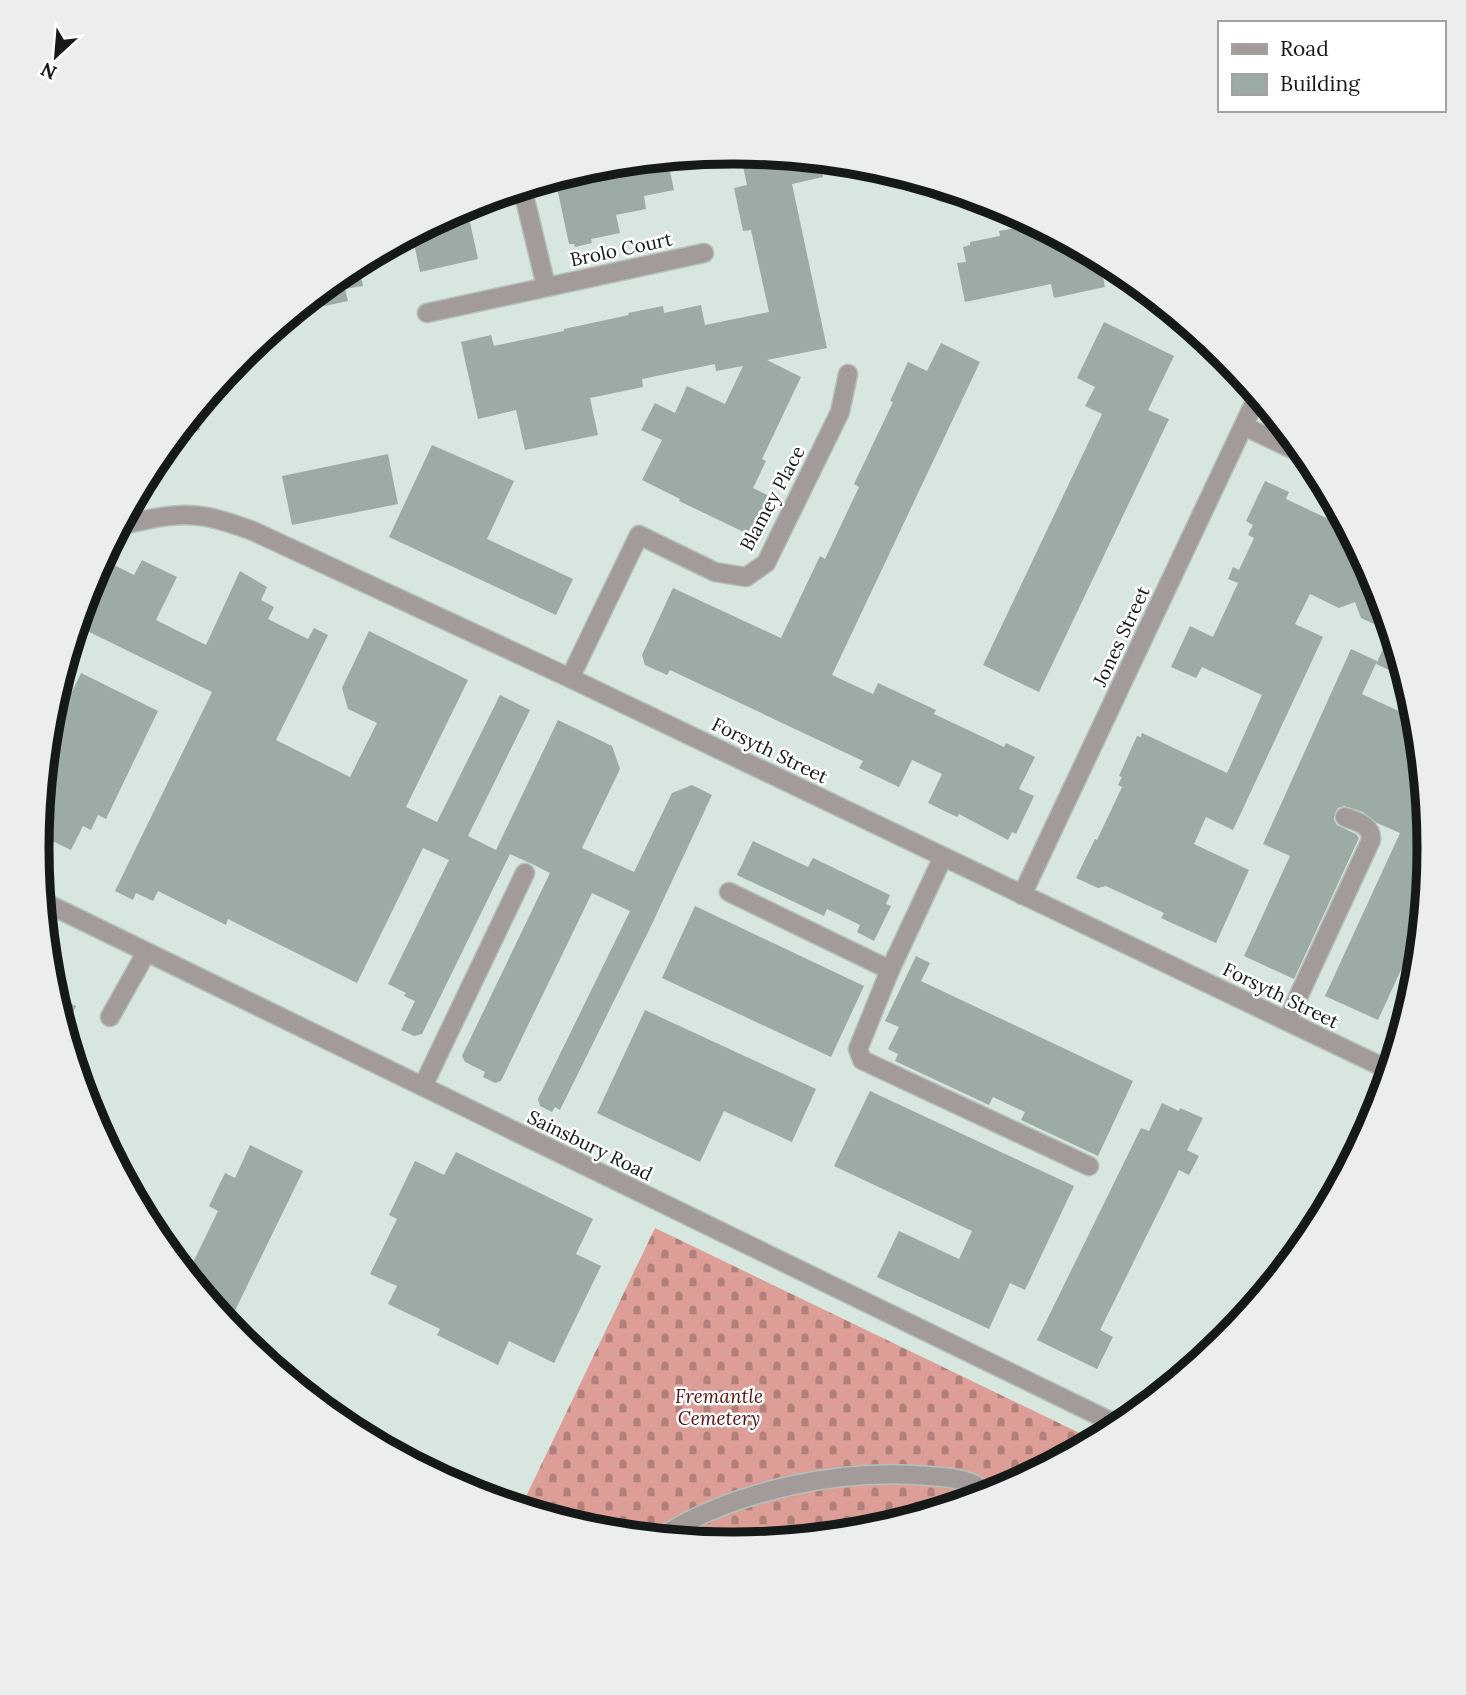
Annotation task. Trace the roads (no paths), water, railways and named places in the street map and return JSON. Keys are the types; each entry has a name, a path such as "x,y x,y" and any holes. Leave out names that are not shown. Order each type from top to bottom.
{"street":[{"path":"524,197 546,286"},
{"name":"Brolo Court","path":"427,313 704,253"},
{"name":"Blamey Place","path":"570,678 639,536 715,572 746,577 766,562 839,412 848,374"},
{"name":"Jones Street","path":"1022,894 1254,405"},
{"path":"1244,426 1287,447"},
{"name":"Forsyth Street","path":"131,524 179,515 198,515 220,519 253,531 570,678 1381,1066"},
{"path":"1287,1021 1371,840 1368,828 1345,817"},
{"path":"943,857 890,970 858,1049 862,1060 1089,1166"},
{"path":"423,1086 525,873"},
{"path":"729,892 890,970"},
{"name":"Sainsbury Road","path":"52,906 1107,1420"},
{"path":"110,1017 146,953"},
{"path":"673,1529 730,1503 836,1476 908,1474 962,1479 975,1486"}],"park label":[{"name":"Fremantle Cemetery","path":"719,1407"}]}
